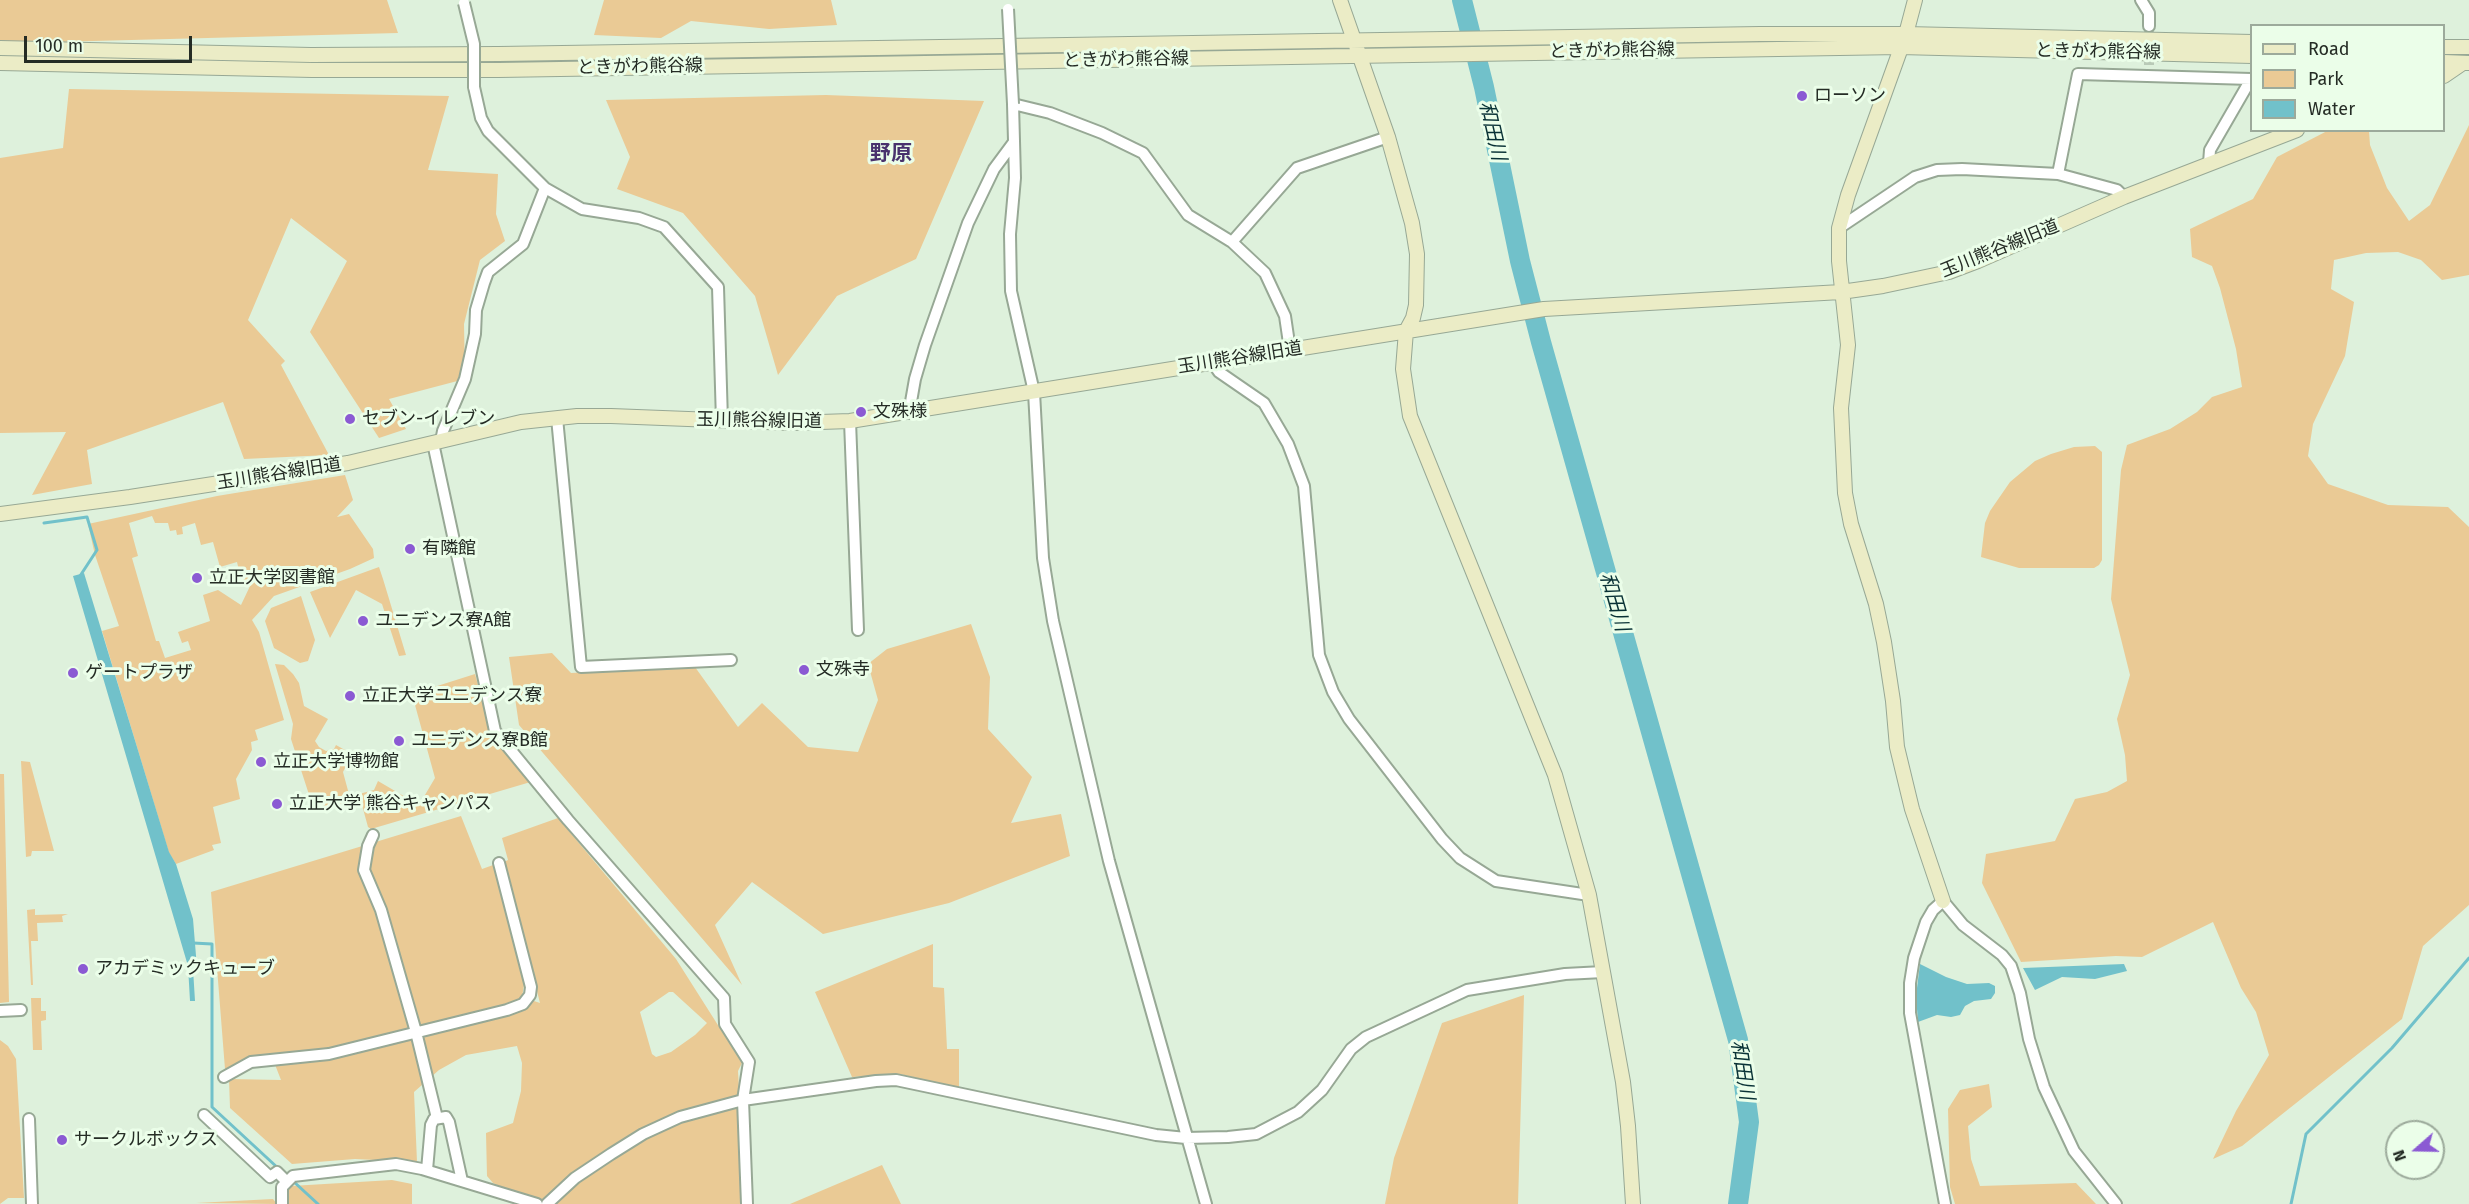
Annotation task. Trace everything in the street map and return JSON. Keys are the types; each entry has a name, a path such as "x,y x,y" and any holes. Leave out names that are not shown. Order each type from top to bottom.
{"street":[{"path":"1340,0 1388,137 1412,223 1417,254 1416,305 1413,318 1406,331 1403,369 1410,416 1555,775 1589,895 1629,1126 1633,1204"},
{"path":"1916,0 1848,195 1839,228 1842,292 1848,345 1841,408 1845,493 1851,524 1876,604 1884,642 1902,772 1912,809 1944,901 1963,926 2002,955 2011,966 2016,979 2028,1039 2044,1087 2074,1151 2116,1204"},
{"path":"2141,0 2149,13 2149,26"},
{"path":"464,2 474,44 474,87 481,118 488,131 545,188 582,209 639,218 664,227 718,287 722,421"},
{"path":"1008,4 1016,178 1010,234 1011,291 1034,392 1043,558 1053,621 1109,861 1206,1204"},
{"name":"ときがわ熊谷線","path":"0,48 311,55 476,54 1906,34 2250,42"},
{"name":"ときがわ熊谷線","path":"0,63 312,70 499,70 1900,47 2250,56"},
{"path":"2445,47 2469,47"},
{"path":"2445,62 2466,63"},
{"path":"2445,75 2466,63"},
{"path":"2058,174 2078,74 2149,71 2250,80"},
{"path":"2209,163 2210,150 2250,82"},
{"path":"1014,104 1050,113 1102,133 1143,153 1188,215 1232,242 1265,273 1285,316 1290,350"},
{"name":"玉川熊谷線旧道","path":"0,514 130,497 348,463 521,422 611,416 790,423 850,421 1544,309 1842,292 1916,280 1949,272 2124,197 2292,132"},
{"path":"1232,242 1297,168 1388,137"},
{"path":"909,413 915,379 925,345 968,223 994,169 1014,141"},
{"path":"1839,228 1915,177 1937,170 1962,169 2058,174 2117,190 2124,197"},
{"path":"545,188 524,244 488,272 476,310 475,334 465,379 437,442 495,731 568,820 724,998 725,1024 749,1062 743,1100 747,1204"},
{"path":"1212,362 1219,372 1264,403 1288,444 1304,486 1319,655 1333,692 1349,719 1442,839 1460,858 1496,880 1589,895"},
{"path":"557,418 581,667 731,660"},
{"path":"850,421 858,630"},
{"path":"373,835 368,846 364,870 381,909 416,1032 437,1118"},
{"path":"224,1077 251,1062 329,1054 507,1010 523,1004 530,995 531,987 499,863"},
{"path":"1944,901 1933,910 1926,922 1914,958 1910,983 1910,1013 1945,1204"},
{"path":"547,1204 575,1178 643,1134 680,1117 743,1100 876,1081 896,1080 1155,1134 1186,1138 1256,1134 1298,1112 1322,1090 1351,1049 1366,1037 1467,990 1565,974 1603,972"},
{"path":"0,1011 21,1010"},
{"path":"204,1115 270,1178 278,1172 285,1181"},
{"path":"427,1170 431,1125 437,1118 446,1117 462,1181"},
{"path":"29,1119 32,1204"},
{"path":"282,1204 282,1187 285,1181 301,1174 378,1164 396,1164 427,1170 537,1204"}],"green space":[{"path":"0,0 387,0 398,33 55,42 0,41"},
{"path":"604,0 831,0 837,25 769,29 691,21 661,38 594,35"},
{"path":"69,89 449,96 428,170 498,174 496,214 505,241 480,260 464,324 465,379 389,399 406,429 379,438 310,332 347,261 291,218 248,320 285,361 281,365 329,455 244,459 223,402 87,450 92,484 32,495 66,432 0,433 0,158 63,148"},
{"path":"826,95 984,101 916,259 837,296 778,375 755,296 683,213 617,189 630,157 606,100"},
{"path":"2469,125 2469,275 2442,280 2421,260 2398,252 2366,253 2334,260 2331,289 2354,302 2345,356 2313,424 2308,456 2328,484 2388,505 2448,507 2469,527 2469,905 2423,946 2402,1019 2242,1146 2213,1159 2236,1111 2269,1055 2256,1012 2241,988 2213,922 2142,957 2116,956 2021,962 1982,883 1986,854 2055,841 2075,799 2107,792 2127,781 2125,755 2117,719 2130,675 2111,599 2121,470 2127,445 2170,429 2197,412 2212,397 2242,387 2236,349 2220,288 2212,266 2192,257 2190,229 2253,199 2277,157 2325,132 2369,132 2370,145 2387,188 2409,221 2430,205"},
{"path":"2095,446 2102,452 2102,560 2099,565 2094,568 2019,568 1981,557 1985,523 1990,511 2010,482 2035,461 2051,454 2074,447"},
{"path":"345,475 353,500 337,517 349,514 373,549 374,558 274,596 252,620 259,632 284,720 255,730 258,740 251,742 252,750 236,779 240,799 213,807 221,843 212,845 214,850 176,864 169,853 102,631 119,626 95,555 88,524 217,496","holes":["152,516 155,523 168,523 170,531 176,530 177,535 183,534 182,527 195,523 201,545 213,542 220,567 237,562 241,579 251,584 241,605 218,590 203,595 210,621 178,632 182,643 188,641 191,650 165,658 159,641 156,641 132,558 138,556 129,523"]},
{"path":"379,567 406,655 399,656 382,604 356,590 330,638 310,592"},
{"path":"301,596 315,640 308,661 300,663 274,648 265,621 271,608"},
{"path":"971,624 990,677 988,729 1032,777 1011,823 1061,814 1070,856 949,903 823,934 752,882 715,925 742,985 519,725 509,657 552,653 571,673 695,667 738,727 762,703 808,747 858,752 878,700 868,664 887,649"},
{"path":"275,664 284,665 293,674 299,683 304,706 328,719 315,741 319,747 326,751 334,749 336,745 352,754 343,772 350,798 347,802 319,810 313,807 291,739 293,724"},
{"path":"475,674 490,728 534,781 371,829 368,827 359,794 374,790 378,781 419,805 435,778 412,694"},
{"path":"21,761 30,762 54,851 32,851 31,856 26,857"},
{"path":"0,774 4,774 9,1002 0,1003"},
{"path":"461,816 482,869 496,864 525,979 522,997 540,1003 504,862 508,860 502,838 558,818 676,959 742,1063 738,1071 746,1204 549,1204 516,1194 493,1183 487,1176 486,1133 513,1123 521,1091 522,1063 517,1046 466,1055 439,1070 414,1092 417,1162 355,1159 292,1164 230,1108 229,1079 281,1080 274,1062 225,1069 211,892","holes":["669,992 673,992 707,1023 695,1035 671,1052 656,1057 652,1054 640,1012"]},
{"path":"35,909 35,915 68,914 62,916 63,922 37,923 38,941 31,941 33,985 31,985 27,910"},
{"path":"933,944 933,987 944,988 947,1049 959,1049 959,1088 900,1074 852,1077 815,992"},
{"path":"1524,995 1518,1204 1385,1204 1394,1158 1442,1023"},
{"path":"31,998 41,998 41,1011 46,1011 46,1020 41,1021 42,1050 33,1050"},
{"path":"0,1040 8,1046 16,1059 24,1198 8,1198 0,1204"},
{"path":"1989,1084 1992,1107 1968,1126 1971,1159 1980,1186 2076,1183 2096,1204 1955,1204 1950,1187 1948,1109 1960,1090"},
{"path":"882,1165 901,1204 790,1204"},
{"path":"392,1180 412,1184 412,1204 288,1204 288,1188 291,1186"},
{"path":"273,1199 277,1204 196,1203"}],"water":[{"path":"84,573 169,852 176,864 193,919 197,968 193,969 195,1001 190,1001 188,966 73,576"},
{"path":"1920,964 1967,984 1989,983 1995,986 1995,993 1991,999 1974,1001 1965,1006 1960,1015 1951,1017 1937,1015 1918,1022 1916,996"},
{"path":"2124,964 2127,971 2095,979 2062,977 2035,990 2023,968"}],"waterway":[{"name":"和田川","path":"1462,0 1484,87 1520,261 1541,342 1738,1040 1749,1122 1738,1204"},
{"path":"44,523 87,517 97,550 80,576"},
{"path":"193,943 212,944 212,1107 279,1169"},
{"path":"2291,1204 2306,1134 2392,1048 2469,958"},
{"path":"293,1181 318,1204"}],"tunnel":[{"path":"2149,26 2149,65"}],"place":[{"name":"ローソン","path":"1802,96"},
{"name":"文殊様","path":"861,412"},
{"name":"セブン-イレブン","path":"350,419"},
{"name":"有隣館","path":"410,549"},
{"name":"立正大学図書館","path":"197,578"},
{"name":"ユニデンス寮A館","path":"363,621"},
{"name":"文殊寺","path":"804,670"},
{"name":"ゲートプラザ","path":"73,673"},
{"name":"立正大学ユニデンス寮","path":"350,696"},
{"name":"ユニデンス寮B館","path":"399,741"},
{"name":"立正大学博物館","path":"261,762"},
{"name":"立正大学 熊谷キャンパス","path":"277,804"},
{"name":"アカデミックキューブ","path":"83,969"},
{"name":"サークルボックス","path":"62,1140"}],"district":[{"name":"野原","path":"891,154"}]}
